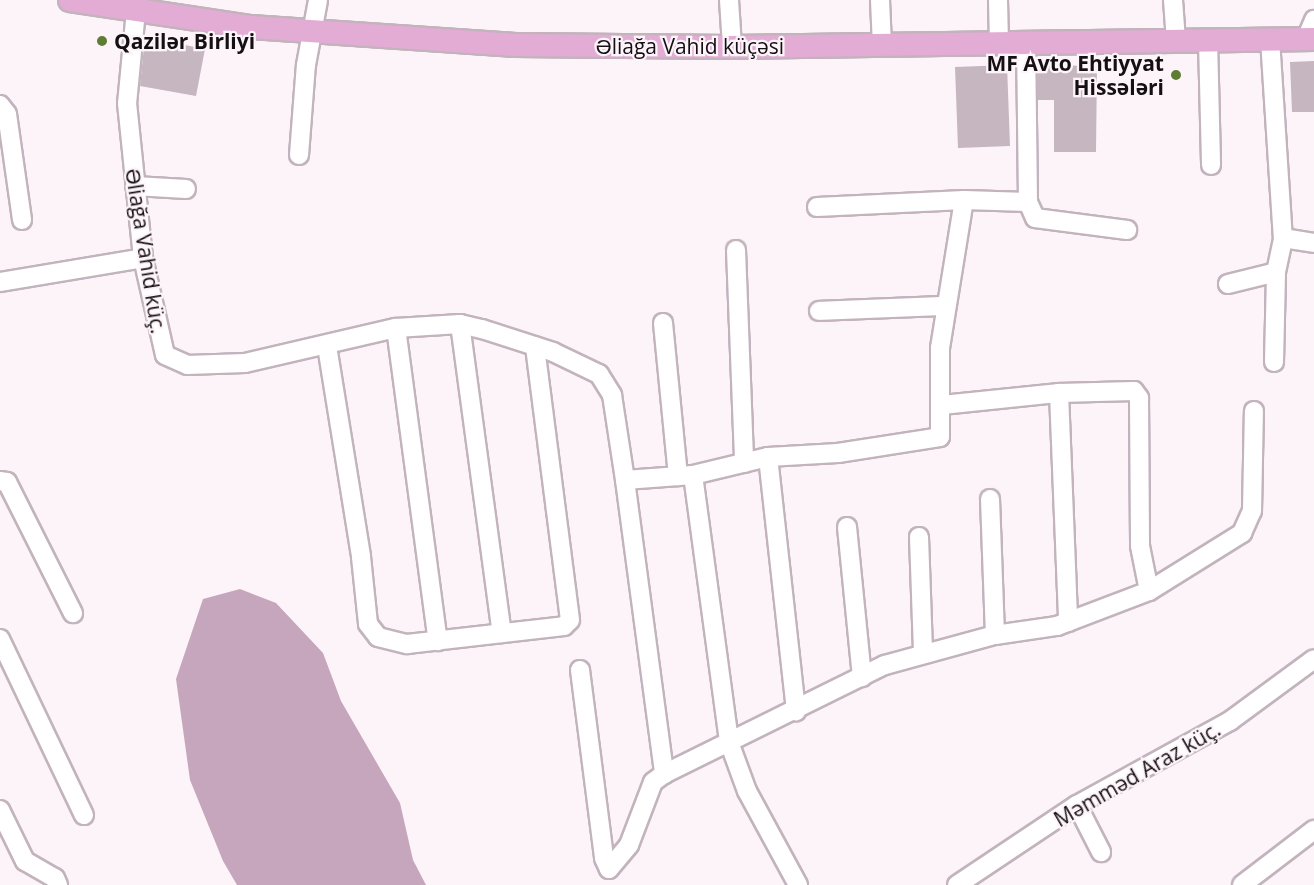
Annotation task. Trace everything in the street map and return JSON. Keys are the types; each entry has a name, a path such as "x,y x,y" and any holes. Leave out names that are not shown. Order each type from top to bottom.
{"main road":[{"name":"Əliağa Vahid küçəsi","path":"70,0 136,6 311,33 525,46 732,47 1176,41 1270,39 1311,32"}],"street":[{"path":"299,155 311,33 318,0"},
{"path":"729,0 732,47"},
{"path":"880,0 882,45"},
{"path":"998,0 999,43"},
{"path":"1173,0 1176,41"},
{"name":"Əliağa Vahid küç.","path":"136,6 127,84 135,186 143,258 160,346 165,355 176,362 245,363 327,346 396,328 460,324 535,346 586,365 608,384 625,480 664,774"},
{"path":"1270,39 1283,238 1276,272 1274,362"},
{"path":"1208,40 1211,165"},
{"path":"1026,42 1028,202 1035,218 1127,230"},
{"path":"0,105 7,114 22,220"},
{"path":"135,186 186,189"},
{"path":"817,207 964,200 1028,202"},
{"path":"625,480 686,476 768,457 838,453 936,441 943,427 940,348 964,200"},
{"path":"1283,238 1314,243"},
{"path":"736,250 744,462"},
{"path":"0,282 143,258"},
{"path":"1228,284 1276,272"},
{"path":"819,311 945,306"},
{"path":"663,323 729,742 747,791 798,885"},
{"path":"460,324 502,633"},
{"path":"396,328 438,641"},
{"path":"327,346 362,557 368,624 378,637 407,644 564,626 571,614 535,346"},
{"path":"942,405 1121,388 1134,391 1139,398 1140,546 1149,591"},
{"path":"1059,393 1068,622"},
{"path":"580,670 607,868 612,869 622,857 652,782 664,774 862,677 923,652 995,635 1068,622 1149,591 1242,533 1249,523 1254,411"},
{"path":"768,457 796,711"},
{"path":"0,481 7,482 73,613"},
{"path":"990,499 995,635"},
{"path":"847,527 862,677"},
{"path":"919,537 923,652"},
{"path":"0,639 84,815"},
{"name":"Məmməd Araz küç.","path":"957,885 1077,805 1230,721 1271,694 1314,659"},
{"path":"1077,805 1101,852"},
{"path":"0,810 25,861 55,878 58,885"},
{"path":"1242,885 1314,830"}],"shaded area":[{"path":"240,589 276,603 323,653 341,701 400,803 413,860 426,885 237,885 223,861 190,780 176,679 203,599"}],"building":[{"path":"145,37 205,49 196,96 140,86"},
{"path":"1314,61 1314,112 1292,112 1290,62"},
{"path":"1007,65 1010,146 958,148 955,67"},
{"path":"1038,65 1097,66 1096,152 1054,152 1054,100 1038,100"}],"place":[{"name":"Qazilər Birliyi","path":"102,41"},
{"name":"MF Avto Ehtiyyat Hissələri","path":"1176,75"}]}
